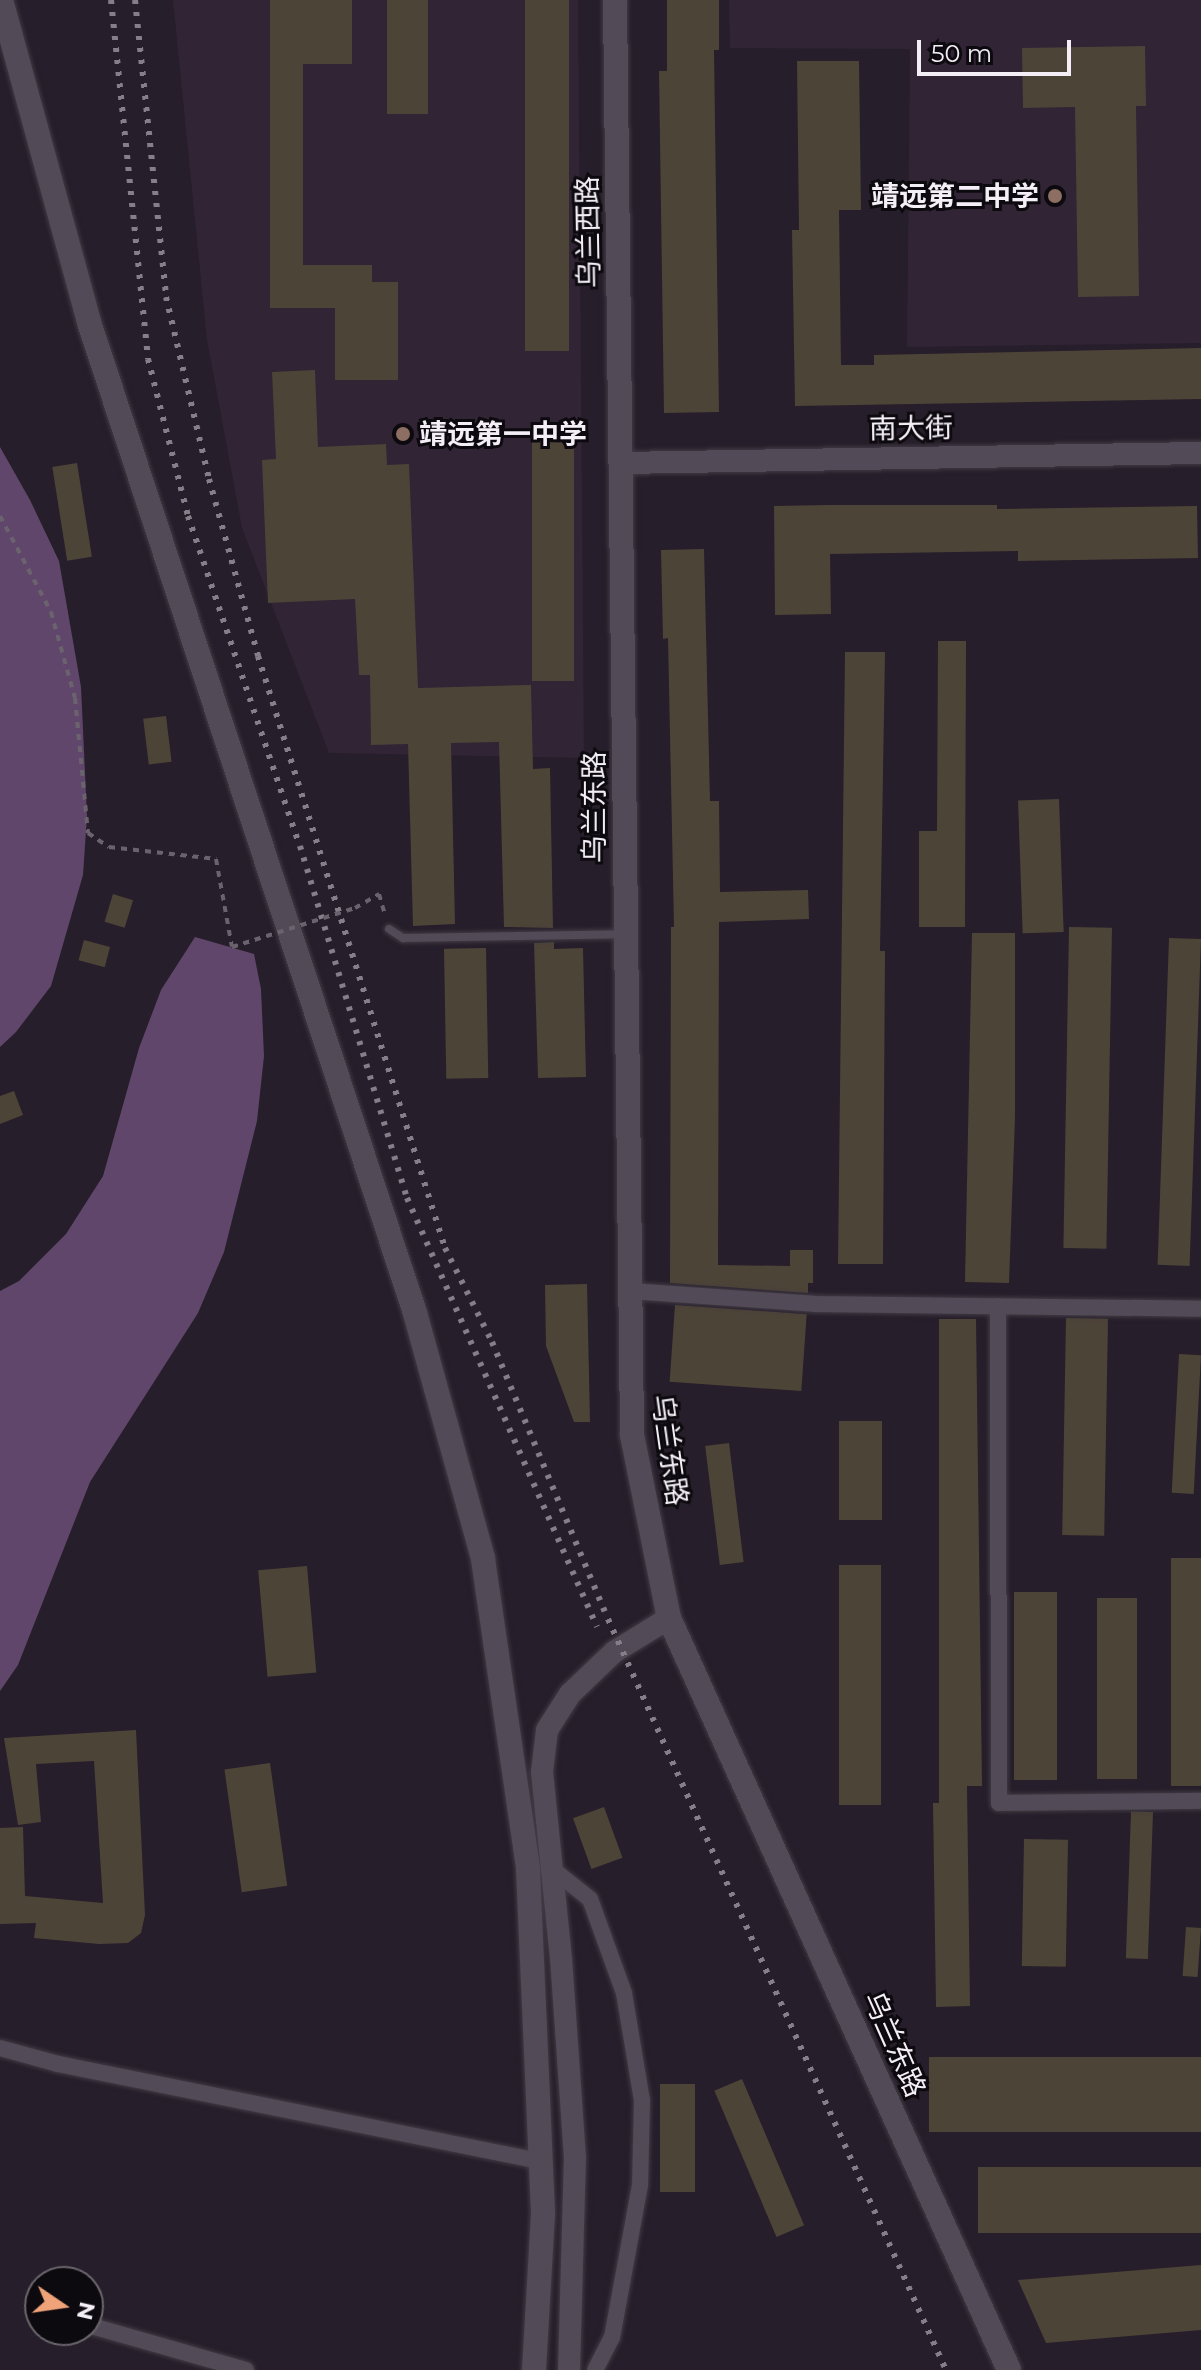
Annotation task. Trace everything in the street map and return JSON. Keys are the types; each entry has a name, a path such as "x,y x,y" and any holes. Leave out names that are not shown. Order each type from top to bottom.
{"main road":[{"path":"1,0 89,322 415,1313 483,1559 528,1869 543,2214 534,2370"},
{"name":"乌兰西路","path":"615,0 621,463"},
{"name":"乌兰东路","path":"621,463 632,1435 669,1618 1009,2370"}],"street":[{"name":"南大街","path":"621,463 1201,453"},
{"path":"630,1291 814,1304 1201,1309"},
{"path":"998,1306 999,1803 1201,1801"},
{"path":"569,2370 575,2158 542,1772 547,1730 570,1694 614,1652 669,1618"},
{"path":"551,1868 590,1899 624,1993 642,2100 640,2185 612,2337 595,2370"},
{"path":"0,2048 58,2064 541,2161"},
{"path":"104,2330 246,2370"}],"lane":[{"path":"389,929 403,938 625,934"}],"path":[{"path":"0,516 51,612 75,698 88,833 109,847 216,859 232,947 355,908 379,894 389,929"}],"shaded area":[{"name":"靖远第一中学","path":"173,0 578,0 584,758 329,753 242,528 207,340"},
{"name":"靖远第二中学","path":"729,0 1201,0 1201,343 907,347 910,49 730,48"},
{"path":"0,447 59,561 81,687 87,816 83,875 51,986 16,1032 0,1047"},
{"path":"195,937 254,954 261,989 264,1056 257,1121 224,1252 198,1313 90,1482 18,1665 0,1691 0,1291 19,1281 66,1234 103,1176 139,1048 161,990"}],"building":[{"path":"270,0 352,0 352,64 303,64 303,265 372,265 372,282 398,282 398,380 335,380 335,308 270,308"},
{"path":"387,0 428,0 428,114 387,114"},
{"path":"525,0 569,0 569,351 525,351"},
{"path":"667,0 719,0 719,50 714,50 719,412 664,413 659,71 667,71"},
{"path":"1145,46 1146,106 1136,106 1139,296 1078,297 1075,107 1023,108 1022,48"},
{"path":"797,61 859,61 861,210 839,210 841,365 874,365 874,355 1201,348 1201,399 795,406 792,230 799,230"},
{"path":"315,370 318,447 386,444 387,465 409,464 418,688 531,685 533,769 550,768 553,928 504,927 499,742 451,743 455,924 413,926 408,744 371,745 370,675 359,675 355,599 268,603 262,460 276,459 272,372"},
{"path":"532,439 574,439 574,681 532,681"},
{"path":"77,463 92,557 67,561 52,467"},
{"path":"997,505 997,509 1197,506 1198,558 1018,561 1018,551 830,554 831,614 775,615 774,506"},
{"path":"704,549 710,801 719,801 720,892 808,890 809,919 719,922 718,1265 790,1266 790,1250 813,1250 813,1283 808,1283 808,1293 670,1283 671,927 674,927 668,638 663,639 661,550"},
{"path":"938,641 966,641 965,927 919,927 919,831 937,831"},
{"path":"845,652 885,652 880,951 885,951 883,1264 838,1264"},
{"path":"166,716 172,762 149,764 143,719"},
{"path":"1059,799 1064,932 1023,933 1018,800"},
{"path":"113,894 133,900 125,928 105,922"},
{"path":"1069,927 1112,928 1106,1249 1063,1248"},
{"path":"972,933 1015,933 1015,1117 1009,1283 965,1282"},
{"path":"1169,938 1201,939 1190,1266 1158,1265"},
{"path":"84,940 110,947 105,967 79,960"},
{"path":"554,942 554,949 583,948 586,1077 538,1078 534,943"},
{"path":"486,948 488,1078 446,1079 444,949"},
{"path":"14,1091 23,1115 0,1124 0,1096"},
{"path":"587,1284 590,1422 574,1422 546,1346 545,1285"},
{"path":"675,1305 807,1314 801,1391 670,1382"},
{"path":"1066,1318 1108,1319 1104,1536 1062,1535"},
{"path":"939,1319 976,1319 982,1786 967,1786 970,2006 936,2007 933,1803 939,1803"},
{"path":"1179,1354 1201,1355 1194,1494 1172,1493"},
{"path":"839,1421 882,1421 882,1520 839,1520"},
{"path":"729,1443 744,1562 720,1565 705,1446"},
{"path":"1171,1558 1201,1558 1201,1786 1171,1786"},
{"path":"839,1565 881,1565 881,1805 839,1805"},
{"path":"307,1566 316,1673 268,1677 258,1570"},
{"path":"1014,1592 1057,1592 1057,1780 1014,1780"},
{"path":"1097,1598 1137,1598 1137,1779 1097,1779"},
{"path":"136,1730 145,1915 141,1933 128,1943 99,1944 34,1938 36,1923 0,1924 0,1828 23,1827 25,1896 103,1903 94,1761 36,1764 41,1822 18,1825 4,1738"},
{"path":"270,1763 287,1886 242,1892 224,1769"},
{"path":"604,1807 622,1858 591,1869 573,1818"},
{"path":"1131,1811 1153,1812 1148,1959 1126,1958"},
{"path":"1024,1839 1068,1840 1066,1967 1022,1966"},
{"path":"1186,1927 1201,1928 1198,1977 1183,1976"},
{"path":"929,2057 1201,2057 1201,2132 929,2132"},
{"path":"742,2079 804,2225 777,2237 714,2091"},
{"path":"660,2084 695,2084 695,2192 660,2192"},
{"path":"978,2167 1201,2167 1201,2233 978,2233"},
{"path":"1201,2265 1201,2330 1046,2343 1018,2280"}],"railway":[{"path":"111,0 148,359 188,516 300,846 407,1198 597,1627"},
{"path":"135,0 166,297 209,479 258,656 445,1248 492,1342 608,1619 946,2370"}],"place":[{"name":"靖远第二中学","path":"1055,196"},
{"name":"靖远第一中学","path":"403,434"}]}
